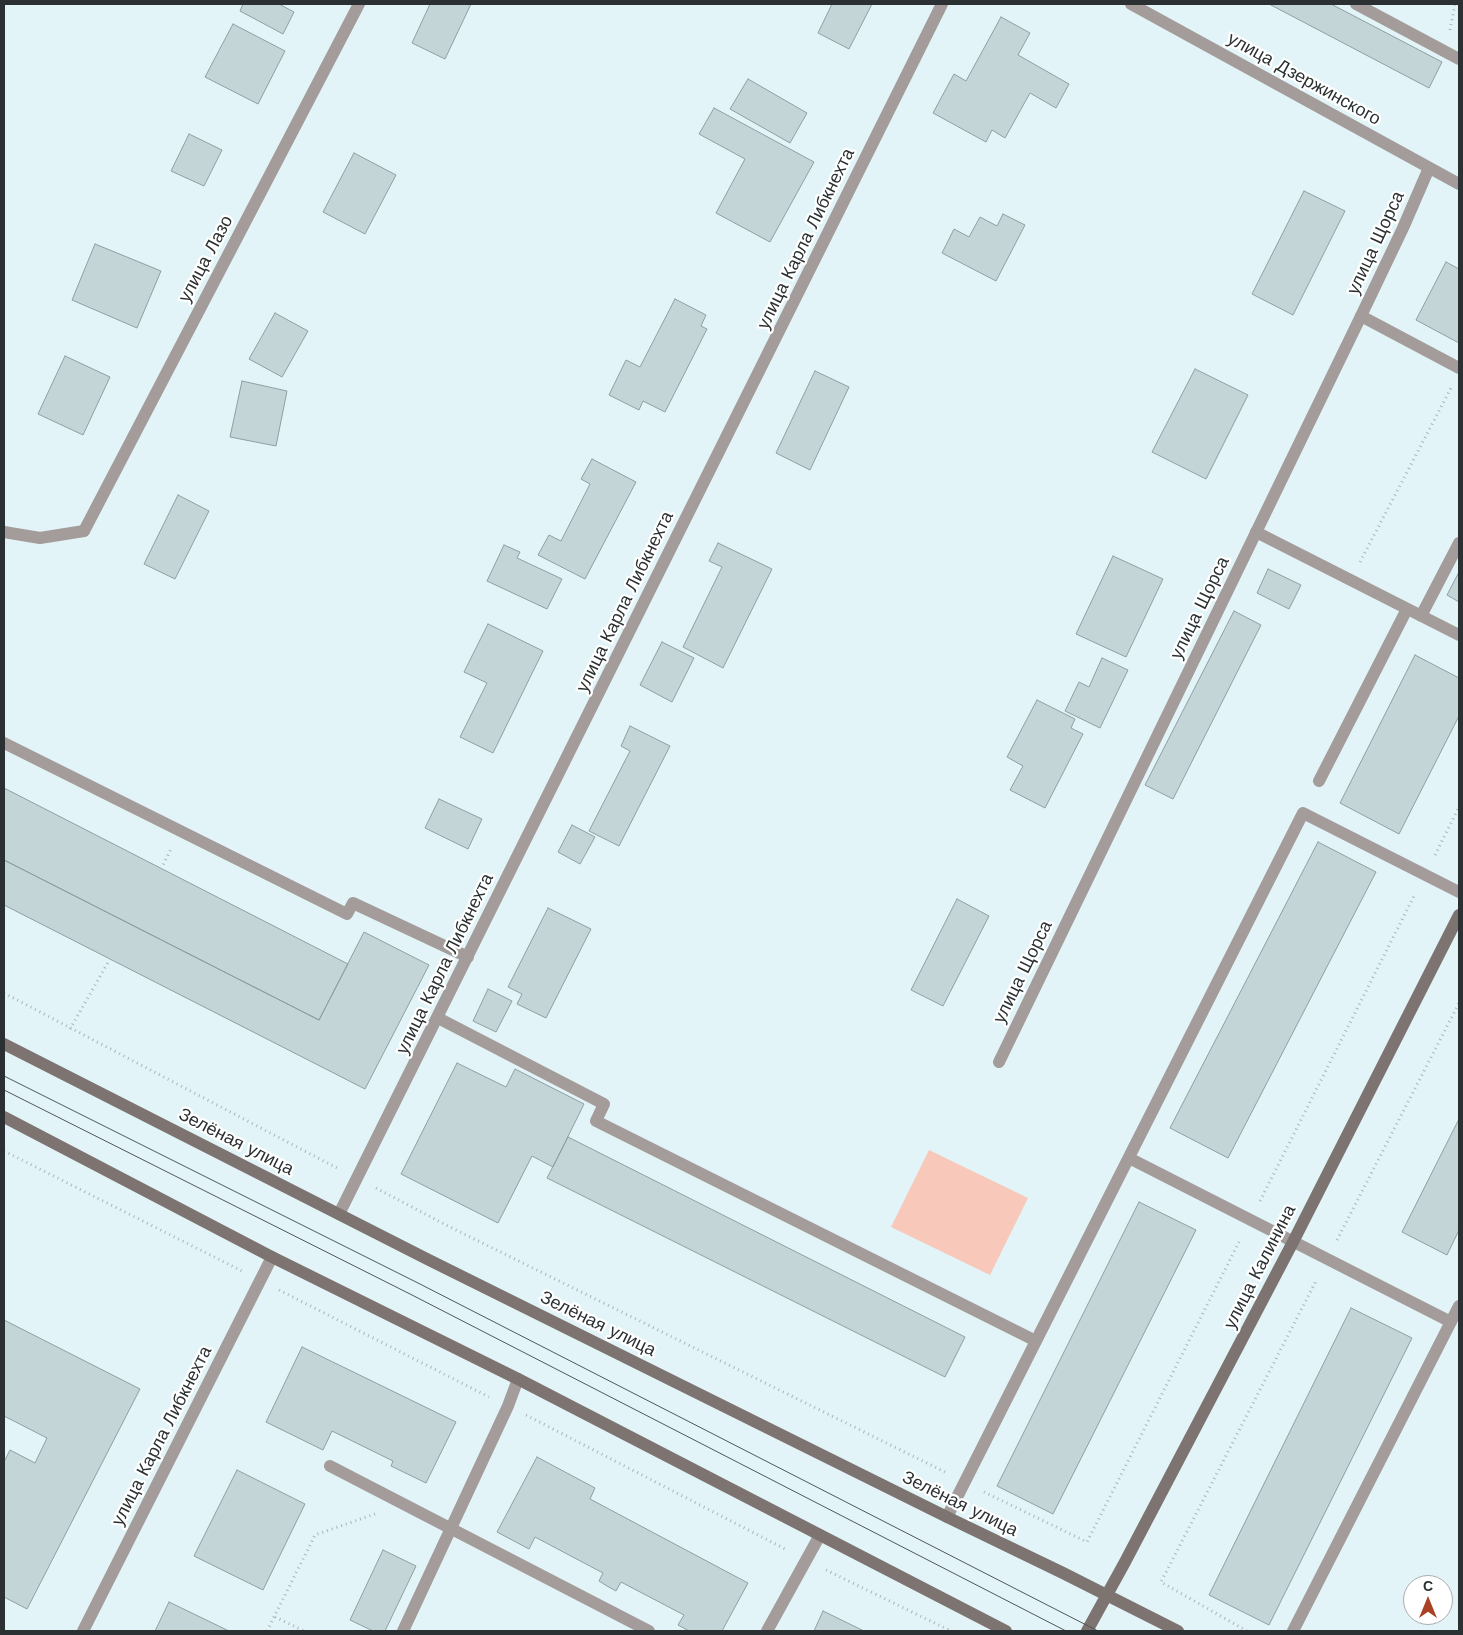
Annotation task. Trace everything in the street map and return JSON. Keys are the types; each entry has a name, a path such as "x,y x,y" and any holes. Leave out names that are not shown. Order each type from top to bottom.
{"street":[{"name":"улица Лазо","path":"4,532 40,538 84,531 359,4"},
{"name":"улица Карла Либкнехта","path":"339,1214 942,4"},
{"name":"улица Дзержинского","path":"1131,4 1459,184"},
{"path":"1356,4 1459,58"},
{"name":"улица Щорса","path":"1000,1062 1404,228 1430,168"},
{"path":"1361,316 1459,368"},
{"path":"1256,532 1459,635"},
{"path":"1421,616 1459,543"},
{"path":"1319,781 1407,609"},
{"path":"4,743 347,914 353,902 468,957"},
{"path":"948,1517 1303,814 1459,892"},
{"name":"улица Калинина","path":"1087,1631 1293,1242 1459,915"},
{"path":"438,1018 604,1104 596,1121 1036,1341"},
{"name":"Зелёная улица","path":"4,1044 339,1214 1178,1631"},
{"path":"4,1117 272,1257 518,1379 1006,1631"},
{"path":"1128,1158 1451,1322"},
{"name":"улица Карла Либкнехта","path":"82,1631 272,1257"},
{"path":"1293,1631 1459,1306"},
{"path":"403,1631 508,1406 518,1379"},
{"path":"330,1466 649,1631"},
{"path":"768,1631 820,1535"}],"path":[{"path":"1351,580 1455,380"},
{"path":"4,993 455,1230 1087,1542 1459,806"},
{"path":"70,1029 110,959"},
{"path":"1247,1631 1161,1582 1459,1003"},
{"path":"4,1152 951,1631"},
{"path":"268,1631 315,1535 404,1504"},
{"path":"275,1616 304,1631"}],"shaded area":[{"path":"929,1150 1028,1198 990,1275 891,1227"}],"building":[{"path":"243,4 279,4 294,12 283,34 240,11"},
{"path":"430,4 471,4 445,59 412,43"},
{"path":"832,4 872,4 849,49 818,33"},
{"path":"1269,4 1331,4 1442,62 1429,88"},
{"path":"1001,17 1030,33 1018,55 1069,84 1056,108 1030,93 1005,138 992,130 986,142 933,113 954,74 966,81"},
{"path":"233,24 285,51 258,104 205,77"},
{"path":"748,79 807,113 790,143 730,109"},
{"path":"714,108 814,162 770,242 716,213 745,159 699,134"},
{"path":"189,134 222,150 204,186 171,171"},
{"path":"354,153 396,175 365,234 323,212"},
{"path":"1304,191 1345,211 1293,315 1252,294"},
{"path":"1003,214 1025,225 996,281 942,253 954,229 969,237 980,217 997,226"},
{"path":"95,244 161,271 137,328 72,300"},
{"path":"1446,262 1459,269 1459,343 1416,320"},
{"path":"675,299 706,315 701,326 707,329 665,412 643,401 639,410 609,395 626,360 640,367"},
{"path":"275,313 308,331 282,377 249,359"},
{"path":"65,356 110,377 83,435 38,414"},
{"path":"1195,369 1248,395 1206,479 1152,452"},
{"path":"815,371 849,387 810,470 776,453"},
{"path":"242,381 287,391 276,446 230,437"},
{"path":"592,459 636,482 585,579 538,555 549,535 561,541 590,484 581,479"},
{"path":"178,495 209,511 175,579 144,564"},
{"path":"718,543 772,569 723,668 683,647 722,567 709,561"},
{"path":"504,545 520,552 517,558 562,579 547,609 487,581"},
{"path":"1113,556 1163,579 1126,657 1076,634"},
{"path":"1268,569 1301,585 1289,609 1257,593"},
{"path":"1459,572 1459,602 1447,595"},
{"path":"1234,611 1261,625 1173,799 1145,785"},
{"path":"488,624 543,651 493,753 460,737 487,683 464,672"},
{"path":"662,642 694,658 672,702 640,685"},
{"path":"1415,655 1459,678 1459,716 1399,834 1340,803"},
{"path":"1102,658 1128,670 1100,728 1065,711 1079,682 1089,687"},
{"path":"1037,700 1075,719 1071,728 1083,734 1045,808 1010,790 1023,766 1007,757"},
{"path":"630,726 670,746 619,846 589,831 630,751 621,746"},
{"path":"4,788 348,964 319,1020 4,860"},
{"path":"439,799 482,819 468,849 425,828"},
{"path":"572,825 595,837 580,864 558,852"},
{"path":"1318,842 1376,872 1228,1158 1170,1128"},
{"path":"4,860 319,1020 364,932 429,965 365,1089 4,905"},
{"path":"957,899 989,916 943,1006 911,990"},
{"path":"548,908 591,929 546,1018 517,1004 522,994 508,987"},
{"path":"488,989 512,1001 496,1032 473,1021"},
{"path":"457,1063 506,1087 515,1069 584,1104 553,1167 532,1156 498,1223 401,1174"},
{"path":"1459,1119 1459,1230 1447,1255 1402,1232"},
{"path":"568,1137 965,1337 945,1377 547,1178"},
{"path":"1139,1202 1196,1230 1053,1514 997,1486"},
{"path":"1351,1308 1412,1338 1269,1625 1209,1595"},
{"path":"4,1320 140,1389 27,1609 4,1597 4,1462 10,1450 35,1463 47,1438 4,1416"},
{"path":"302,1347 456,1422 426,1483 391,1466 393,1461 332,1431 323,1450 266,1422"},
{"path":"537,1457 595,1488 590,1499 748,1583 722,1631 689,1631 678,1625 684,1615 621,1582 616,1591 599,1581 603,1573 535,1537 529,1549 497,1532"},
{"path":"237,1470 305,1504 263,1590 194,1556"},
{"path":"383,1550 416,1566 385,1631 373,1631 350,1620"},
{"path":"169,1602 229,1631 155,1631"},
{"path":"823,1611 864,1631 814,1631"}],"tram line":[{"path":"4,1076 418,1283 1098,1631"},
{"path":"4,1090 412,1295 1066,1631"}]}
